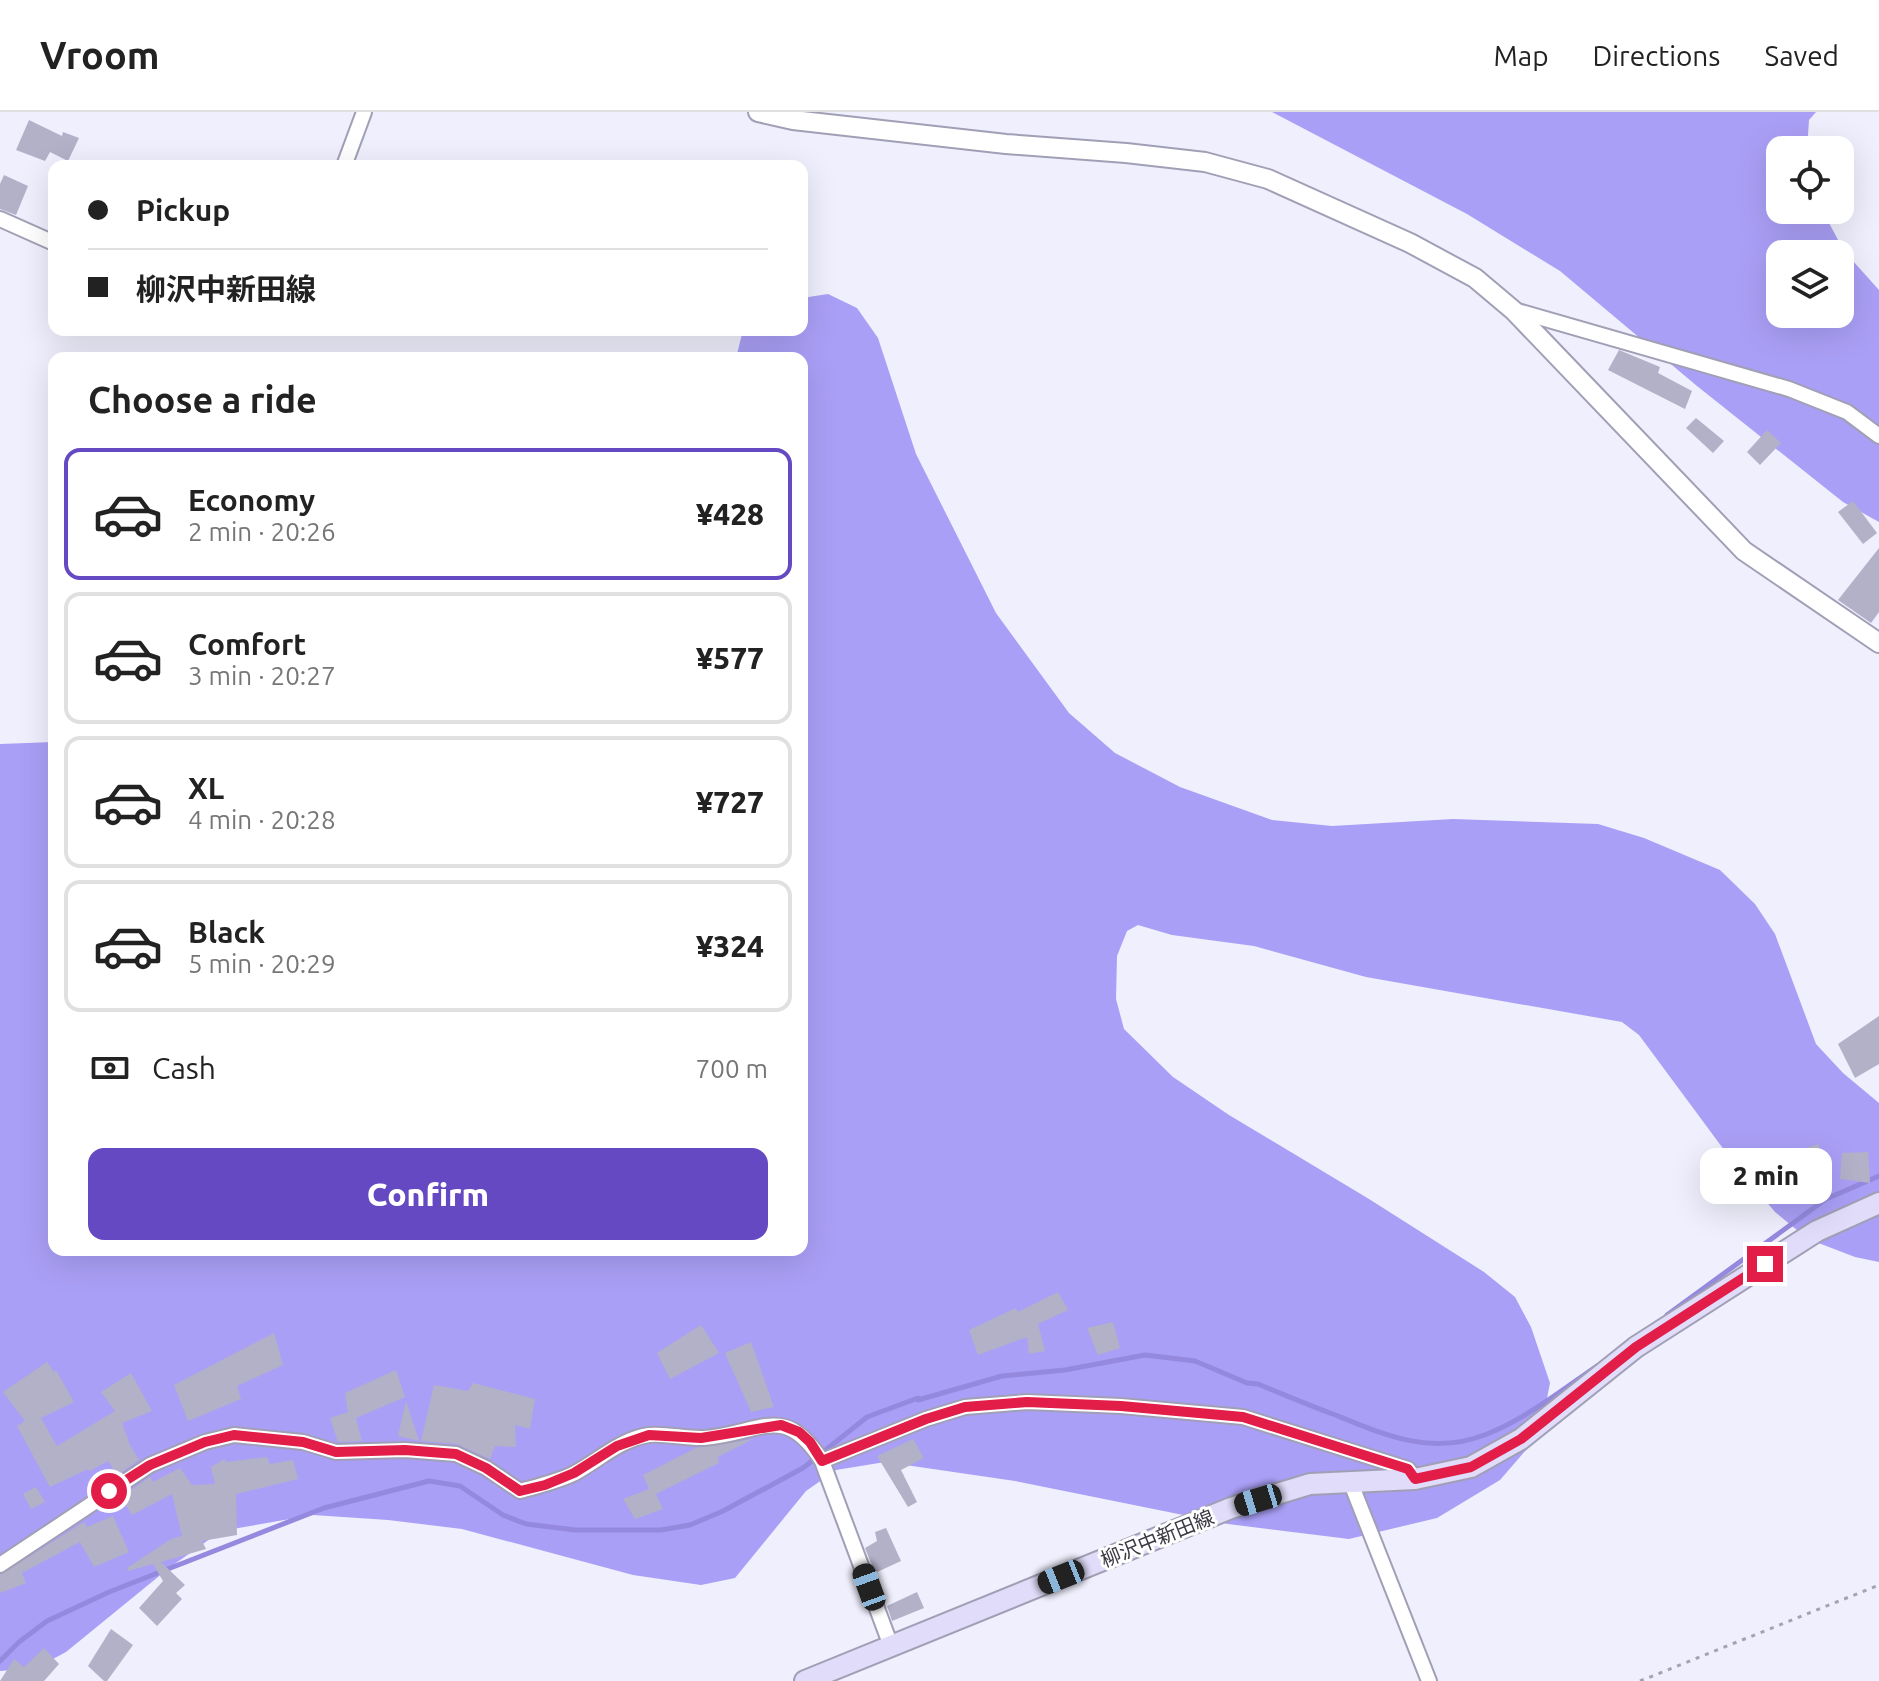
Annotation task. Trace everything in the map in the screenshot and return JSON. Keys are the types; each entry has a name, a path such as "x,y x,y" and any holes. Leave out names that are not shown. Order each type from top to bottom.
{"main road":[{"name":"柳沢中新田線","path":"805,1681 1231,1508 1310,1484 1415,1479 1471,1467 1521,1439 1636,1347 1817,1231 1879,1203"}],"street":[{"path":"346,160 364,112"},
{"path":"758,112 793,120 1006,144 1126,153 1218,166 1268,179 1410,243 1475,278 1513,310 1744,551 1879,643"},
{"path":"0,219 48,240"},
{"path":"1513,310 1789,389 1847,412 1879,436"},
{"path":"822,1461 926,1419 965,1407 1027,1402 1121,1406 1243,1417 1408,1469 1415,1479"},
{"path":"0,1565 150,1465 205,1442 234,1435 303,1442 336,1452 405,1450 456,1454 486,1468 520,1491 574,1473 617,1446 649,1435 701,1438 781,1425 799,1432 810,1442 822,1461 891,1646"},
{"path":"1350,1481 1429,1681"}],"path":[{"path":"1640,1681 1879,1585"}],"shaded area":[{"path":"1272,112 1816,112 1809,120 1808,136 1766,136 1766,224 1830,224 1838,240 1766,240 1766,328 1854,328 1854,262 1879,290 1879,522 1843,502 1697,386 1560,271 1467,214"},
{"path":"828,294 857,308 878,338 916,454 996,613 1069,713 1115,753 1180,787 1272,820 1332,826 1453,819 1598,824 1644,838 1720,870 1755,904 1775,934 1816,1044 1843,1073 1879,1103 1879,1262 1855,1257 1808,1239 1775,1212 1736,1166 1639,1035 1622,1022 1366,977 1254,946 1172,935 1138,925 1127,931 1117,956 1116,999 1124,1029 1173,1077 1229,1115 1484,1272 1515,1297 1531,1327 1550,1383 1540,1434 1500,1480 1437,1518 1349,1539 1228,1524 1015,1481 885,1462 836,1470 806,1491 735,1578 701,1585 633,1575 462,1529 313,1515 221,1531 169,1568 66,1652 36,1668 0,1671 0,744 48,742 48,1256 808,1256 808,352 738,352 742,336 808,336 808,297"}],"building":[{"path":"29,120 62,136 63,132 79,138 68,160 50,152 45,161 16,150"},
{"path":"4,175 28,186 16,215 0,209 0,184"},
{"path":"1619,350 1660,367 1658,373 1692,391 1685,409 1608,370"},
{"path":"1696,418 1724,441 1713,453 1686,428"},
{"path":"1767,430 1781,443 1760,465 1747,452"},
{"path":"1853,501 1877,533 1863,544 1838,512"},
{"path":"1879,548 1879,612 1871,623 1838,600"},
{"path":"1879,1016 1879,1064 1855,1078 1838,1044"},
{"path":"1818,1144 1825,1160 1809,1165 1805,1148"},
{"path":"1868,1152 1870,1183 1840,1179 1842,1153"},
{"path":"1058,1292 1068,1310 1038,1324 1045,1351 1029,1354 1027,1337 978,1355 969,1330 1016,1308 1018,1312"},
{"path":"1113,1322 1120,1348 1098,1355 1087,1328"},
{"path":"701,1325 719,1353 670,1379 657,1353"},
{"path":"274,1333 283,1365 237,1386 241,1399 188,1421 174,1385"},
{"path":"751,1342 774,1407 751,1412 725,1353"},
{"path":"47,1362 54,1372 56,1370 74,1402 41,1418 57,1446 115,1411 101,1392 131,1373 152,1411 122,1423 139,1460 117,1475 108,1461 50,1487 17,1426 25,1421 3,1392"},
{"path":"396,1370 405,1397 356,1418 362,1441 338,1442 330,1418 348,1412 345,1393"},
{"path":"473,1383 535,1399 530,1429 515,1425 516,1447 495,1446 490,1459 457,1444 421,1441 434,1385 468,1391"},
{"path":"406,1401 419,1441 398,1436"},
{"path":"753,1439 718,1457 719,1463 656,1494 663,1509 635,1519 623,1499 649,1489 643,1475 696,1448"},
{"path":"913,1439 924,1458 901,1470 917,1502 908,1507 877,1456"},
{"path":"267,1457 270,1464 293,1460 298,1479 236,1494 237,1535 202,1541 206,1549 161,1562 185,1585 176,1593 182,1599 157,1626 139,1608 163,1581 153,1564 128,1571 127,1568 171,1539 182,1536 172,1494 132,1515 122,1499 150,1477 153,1482 180,1468 192,1485 215,1484 211,1467 225,1459 226,1462"},
{"path":"36,1487 45,1502 31,1509 23,1494"},
{"path":"113,1516 129,1552 94,1567 80,1542 22,1573 26,1583 0,1593 0,1575 84,1522 87,1527"},
{"path":"886,1528 901,1561 875,1573 865,1548 877,1541 875,1532"},
{"path":"917,1592 924,1608 892,1621 887,1606"},
{"path":"111,1629 133,1645 104,1681 88,1666"},
{"path":"44,1648 59,1664 44,1681 0,1681 14,1659 24,1667"}],"waterway":[{"path":"1667,1315 1826,1199 1879,1176"},
{"path":"0,1661 47,1621 109,1592 324,1508 429,1481 460,1486 503,1515 526,1524 575,1530 661,1530 690,1525 723,1511 803,1468 867,1417 918,1398 1002,1376 1065,1370 1145,1355 1195,1361 1392,1436 1411,1441 1448,1443 1487,1434 1516,1420 1597,1366"}],"route":[{"path":"109,1491 150,1465 205,1442 234,1435 303,1442 336,1452 405,1450 456,1454 486,1468 520,1491 574,1473 617,1446 649,1435 701,1438 781,1425 799,1432 810,1442 822,1461 926,1419 995,1402 1121,1406 1243,1417 1408,1469 1415,1479 1471,1467 1521,1439 1636,1347 1765,1264"}]}
